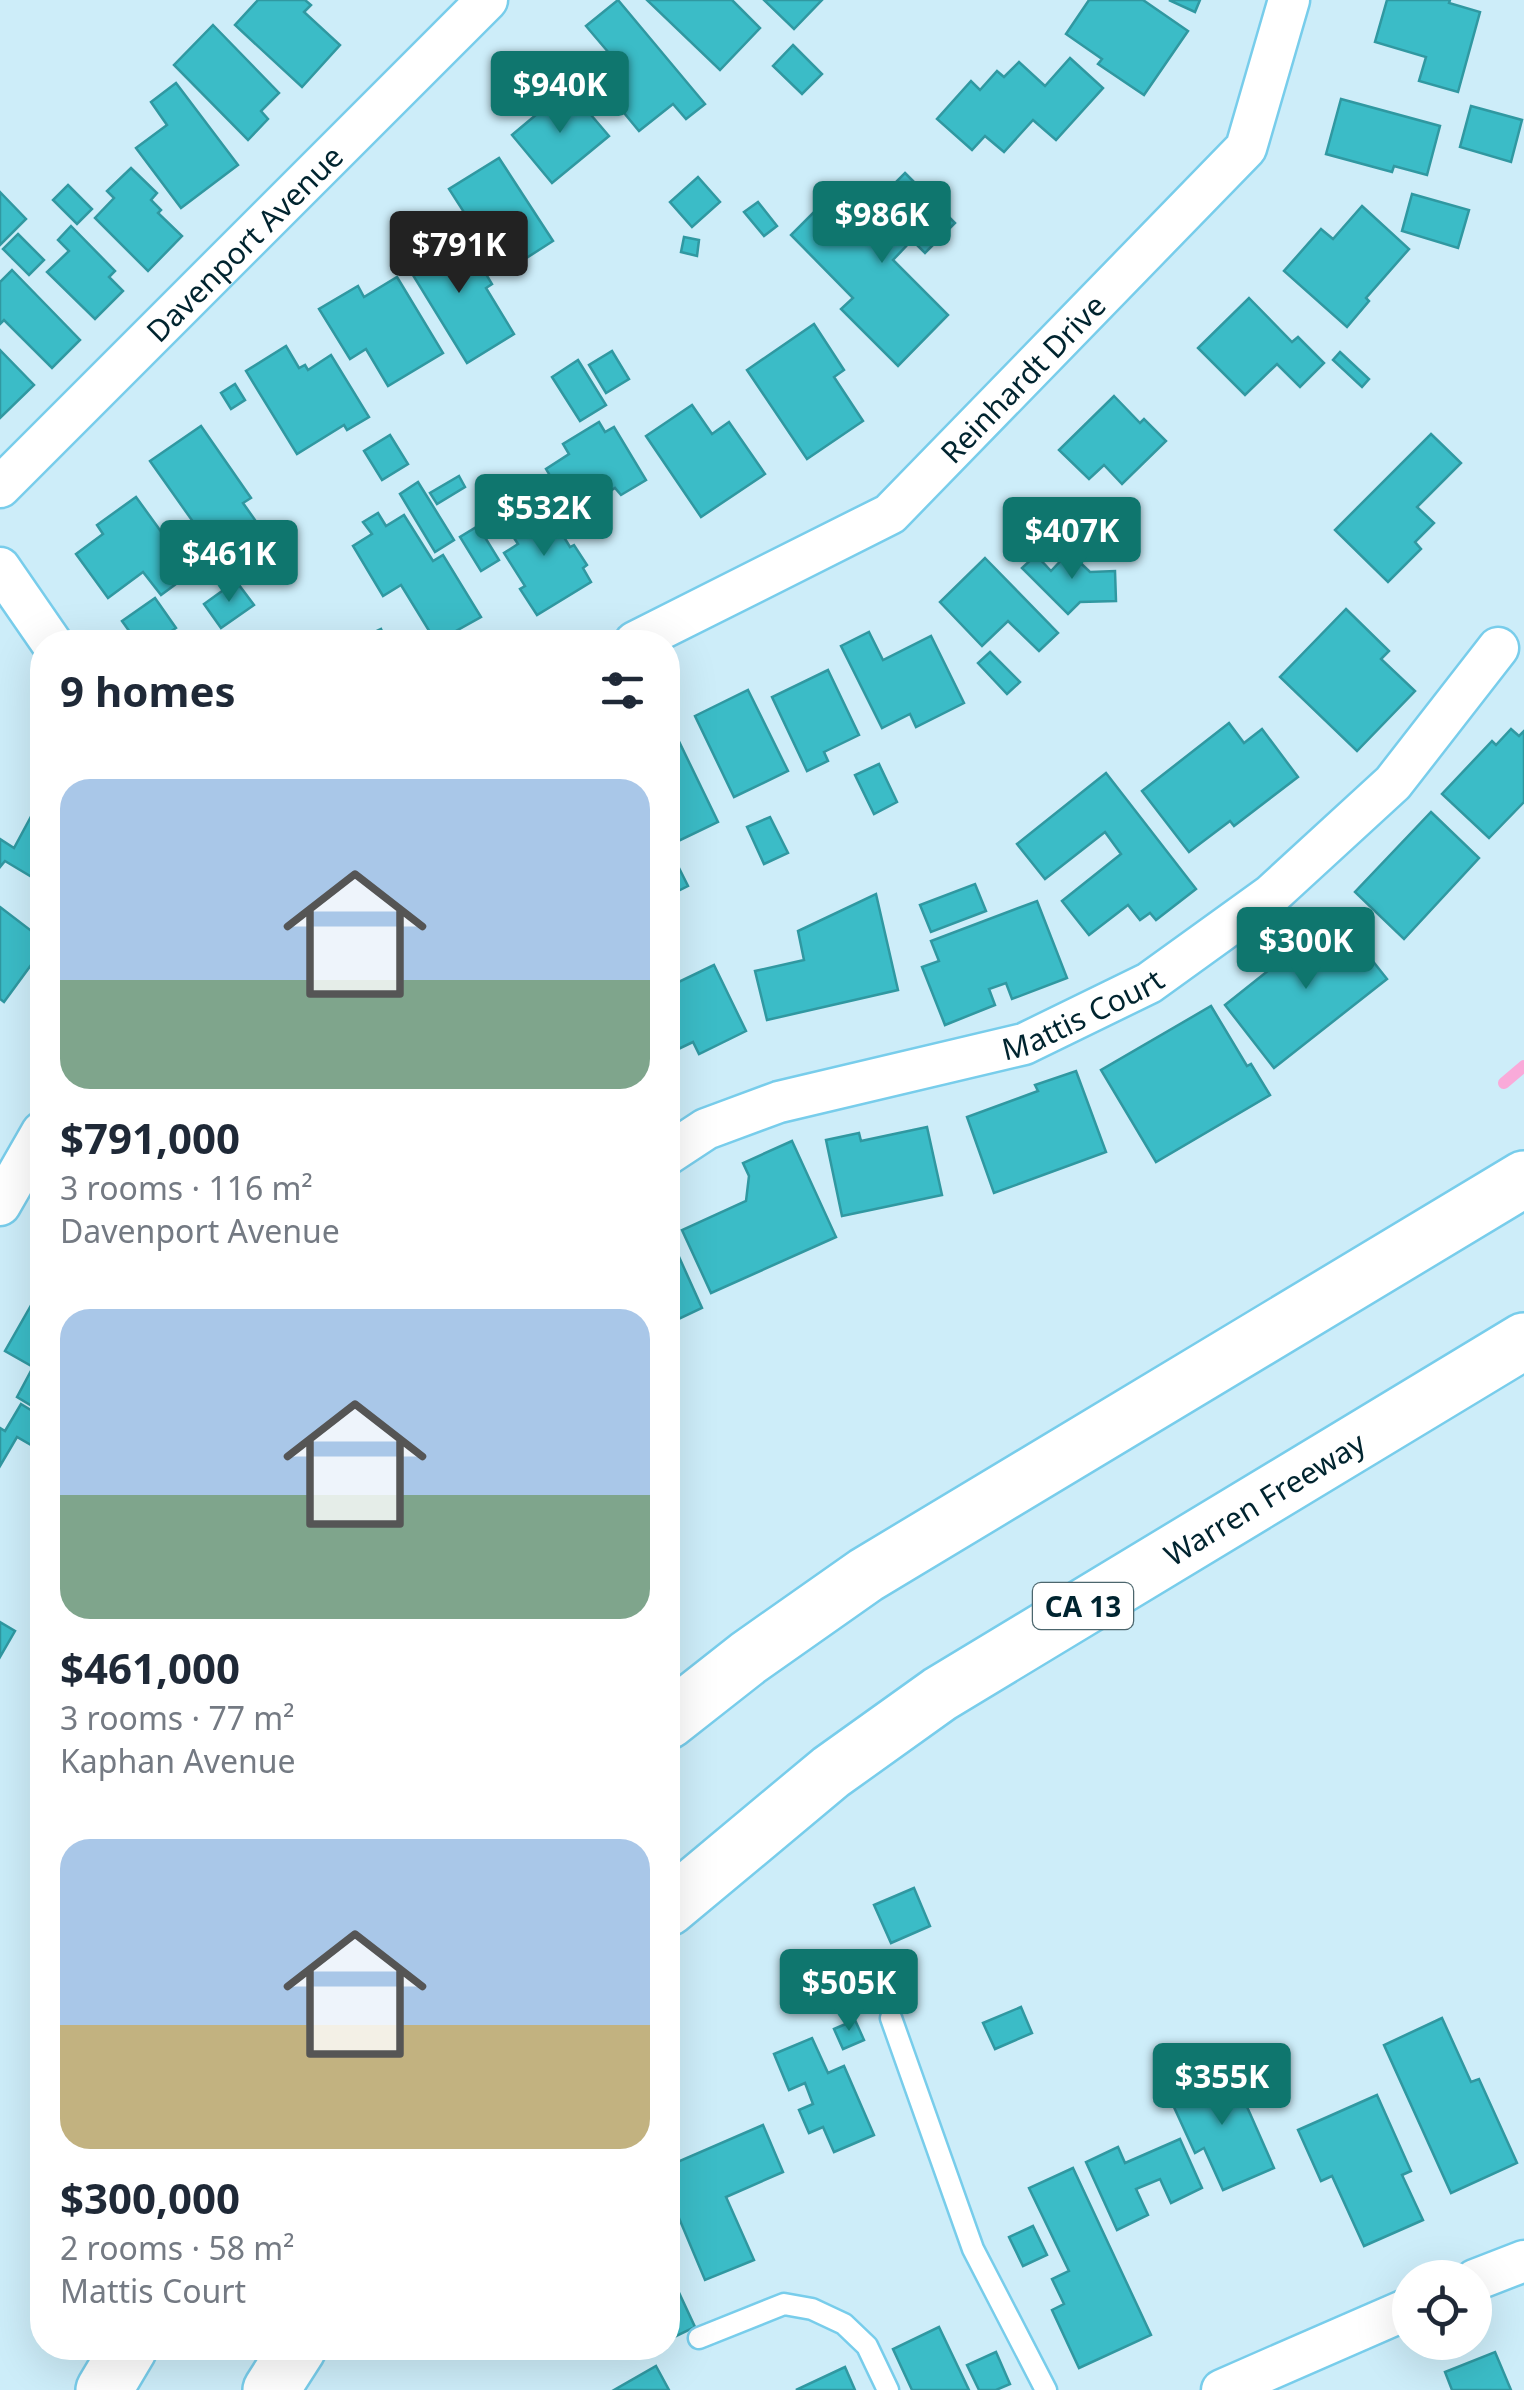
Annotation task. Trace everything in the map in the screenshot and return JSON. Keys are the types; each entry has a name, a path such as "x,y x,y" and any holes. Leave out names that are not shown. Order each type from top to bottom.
{"highway":[{"path":"680,1712 748,1658 866,1575 1524,1180"},
{"name":"Warren Freeway","path":"680,1898 831,1772 940,1694 1524,1341"},
{"path":"104,2390 122,2360"},
{"path":"271,2390 290,2360"}],"street":[{"name":"Davenport Avenue","path":"0,486 487,0"},
{"name":"Reinhardt Drive","path":"659,630 890,514 1246,148 1289,0"},
{"path":"0,568 43,630"},
{"name":"Mattis Court","path":"680,1146 706,1130 779,1102 1024,1044 1149,983 1271,895 1394,783 1498,648"},
{"path":"0,1205 30,1153"},
{"path":"1492,2273 1524,2261"},
{"path":"1222,2390 1392,2316"}],"lane":[{"path":"891,2018 973,2249 1046,2390"},
{"path":"699,2338 784,2304 812,2309 844,2324 868,2346 888,2390"}],"building":[{"path":"258,0 305,0 311,5 304,12 340,45 302,87 235,25"},
{"path":"618,0 705,104 686,119 673,104 639,131 610,96 615,92 593,66 609,53 586,26"},
{"path":"647,0 732,0 760,28 720,70"},
{"path":"764,0 822,0 794,29"},
{"path":"1089,0 1143,0 1188,31 1144,95 1098,64 1102,59 1066,34"},
{"path":"1169,0 1200,0 1195,12"},
{"path":"1387,0 1450,0 1449,3 1480,12 1458,92 1419,81 1426,57 1375,42"},
{"path":"213,25 279,93 261,111 268,119 248,140 174,65"},
{"path":"793,45 822,74 802,94 773,66"},
{"path":"1070,58 1103,88 1056,140 1033,120 1004,152 985,136 972,150 937,119 971,81 980,90 997,71 1004,77 1019,62 1045,86"},
{"path":"176,83 238,165 181,208 136,148 167,125 151,102"},
{"path":"568,88 609,136 552,183 512,135"},
{"path":"1341,99 1440,126 1427,175 1394,166 1392,172 1326,154"},
{"path":"1471,106 1522,120 1511,162 1460,147"},
{"path":"499,158 553,241 503,273 449,189"},
{"path":"131,168 157,193 151,200 161,210 158,213 182,236 148,271 95,218 114,198 107,191"},
{"path":"905,173 955,223 925,253 912,240 893,260 948,315 898,366 841,309 853,298 791,235 818,208 844,234"},
{"path":"698,177 720,202 692,227 670,202"},
{"path":"68,185 92,209 77,224 53,200"},
{"path":"0,192 26,219 0,245"},
{"path":"1412,194 1469,210 1458,248 1402,231"},
{"path":"758,202 777,226 764,236 744,212"},
{"path":"1362,206 1409,249 1366,298 1369,301 1347,327 1284,271 1321,229 1333,239"},
{"path":"71,226 115,271 109,277 123,291 95,319 47,272 69,251 58,240"},
{"path":"451,230 476,272 483,269 492,284 486,288 514,334 467,363 403,259"},
{"path":"18,234 44,260 29,275 3,249"},
{"path":"684,237 699,240 697,256 681,252"},
{"path":"12,270 80,340 52,368 4,320 0,324 0,282"},
{"path":"397,277 443,353 388,386 366,349 350,359 319,309 358,286 364,297"},
{"path":"1249,298 1292,342 1298,337 1324,363 1300,387 1277,364 1245,395 1198,348"},
{"path":"814,324 844,370 834,377 863,421 807,459 747,370"},
{"path":"286,346 299,368 305,365 308,370 331,355 369,417 347,430 344,425 297,454 246,371"},
{"path":"0,350 34,385 0,418"},
{"path":"612,351 629,379 606,393 589,365"},
{"path":"1340,352 1369,379 1362,387 1333,360"},
{"path":"578,360 606,405 580,421 552,377"},
{"path":"235,384 245,400 231,409 221,393"},
{"path":"1114,396 1140,423 1144,419 1166,441 1122,484 1104,465 1089,479 1059,450"},
{"path":"692,405 712,434 729,422 765,474 701,517 646,436"},
{"path":"599,422 605,432 614,427 646,480 621,495 615,488 573,514 546,469 569,454 563,444"},
{"path":"201,426 251,498 243,503 274,547 242,569 211,526 201,533 150,461"},
{"path":"1431,434 1461,463 1417,507 1434,523 1415,542 1421,549 1388,582 1335,530"},
{"path":"390,435 408,464 382,480 364,451"},
{"path":"459,476 465,487 437,504 430,493"},
{"path":"523,478 536,499 515,512 502,491"},
{"path":"418,482 454,540 435,552 400,494"},
{"path":"136,497 191,573 161,595 143,572 108,598 76,554 103,534 97,525"},
{"path":"542,501 570,547 574,545 587,565 583,568 591,582 537,615 520,589 525,586 504,553 518,544 505,524"},
{"path":"378,513 386,526 404,515 433,561 443,555 481,617 458,630 429,630 401,585 383,596 353,546 372,534 363,522"},
{"path":"478,526 499,560 481,571 460,537"},
{"path":"1069,552 1090,572 1115,571 1116,601 1080,602 1068,614 1022,568 1036,555 1051,571"},
{"path":"985,558 1058,633 1039,651 1008,621 982,646 940,602"},
{"path":"236,581 254,605 221,628 204,604"},
{"path":"155,598 176,628 128,630 122,621"},
{"path":"1346,609 1389,651 1381,659 1415,691 1357,751 1280,677"},
{"path":"869,632 883,660 931,636 964,703 916,727 910,714 882,728 841,646"},
{"path":"990,652 1020,682 1007,694 978,663"},
{"path":"828,670 859,735 824,752 828,761 807,771 772,697"},
{"path":"748,690 788,771 734,797 695,716"},
{"path":"1229,723 1244,743 1262,729 1298,777 1234,826 1230,821 1189,852 1142,791"},
{"path":"1511,729 1519,736 1524,731 1524,802 1489,838 1442,794 1492,741 1496,745"},
{"path":"680,743 718,822 680,840"},
{"path":"879,764 897,802 874,814 855,775"},
{"path":"1106,773 1196,889 1156,920 1150,913 1140,920 1128,905 1089,935 1062,901 1121,854 1105,832 1045,879 1017,844"},
{"path":"1431,812 1479,858 1404,939 1355,892"},
{"path":"770,817 788,853 764,864 747,827"},
{"path":"30,818 30,876 5,861 0,867 0,839 14,848"},
{"path":"680,870 688,886 680,890"},
{"path":"975,884 986,911 931,932 920,905"},
{"path":"876,894 898,990 767,1020 755,971 804,960 798,931"},
{"path":"1037,901 1067,978 1012,999 1006,983 989,989 995,1005 945,1025 922,967 939,961 931,941"},
{"path":"0,907 30,930 30,966 4,1002 0,999"},
{"path":"1337,916 1387,979 1274,1068 1225,1005"},
{"path":"714,965 746,1031 699,1054 693,1042 680,1048 680,981"},
{"path":"1211,1006 1247,1066 1251,1064 1270,1095 1156,1162 1101,1070"},
{"path":"1076,1071 1106,1152 994,1193 967,1117 1038,1091 1035,1085"},
{"path":"927,1127 942,1195 842,1216 826,1140 859,1133 861,1141"},
{"path":"792,1141 836,1237 711,1293 682,1230 746,1201 749,1176 743,1163"},
{"path":"680,1259 702,1308 680,1318"},
{"path":"30,1307 30,1365 5,1351"},
{"path":"30,1373 30,1405 17,1397"},
{"path":"21,1404 30,1410 30,1444 17,1437 0,1466 0,1428 5,1431"},
{"path":"0,1622 15,1631 0,1657"},
{"path":"914,1888 930,1926 891,1943 874,1905"},
{"path":"1021,2007 1032,2033 995,2049 983,2023"},
{"path":"1442,2018 1471,2082 1479,2079 1517,2163 1451,2193 1384,2045"},
{"path":"855,2020 864,2040 843,2049 834,2029"},
{"path":"812,2038 828,2073 844,2066 874,2135 834,2152 823,2127 809,2133 799,2110 813,2104 805,2083 789,2090 774,2054"},
{"path":"1229,2066 1274,2168 1223,2190 1204,2148 1195,2153 1168,2094"},
{"path":"1377,2095 1411,2171 1402,2175 1423,2220 1364,2246 1332,2176 1321,2181 1298,2130"},
{"path":"763,2125 783,2172 726,2197 754,2260 705,2280 680,2221 680,2161"},
{"path":"1180,2139 1202,2188 1171,2203 1160,2179 1136,2189 1148,2215 1117,2230 1086,2162 1118,2147 1125,2163"},
{"path":"1073,2168 1151,2335 1079,2368 1052,2310 1064,2304 1052,2279 1069,2271 1029,2188"},
{"path":"1033,2226 1047,2255 1023,2266 1009,2237"},
{"path":"680,2295 695,2327 680,2334"},
{"path":"939,2327 969,2390 912,2390 893,2349"},
{"path":"996,2352 1010,2384 996,2390 979,2390 967,2365"},
{"path":"1495,2352 1511,2390 1452,2390 1445,2372 1475,2360 1492,2360"},
{"path":"656,2366 669,2390 614,2390"},
{"path":"845,2367 855,2390 796,2390"}],"waterway":[{"path":"1504,1083 1524,1066"}]}
